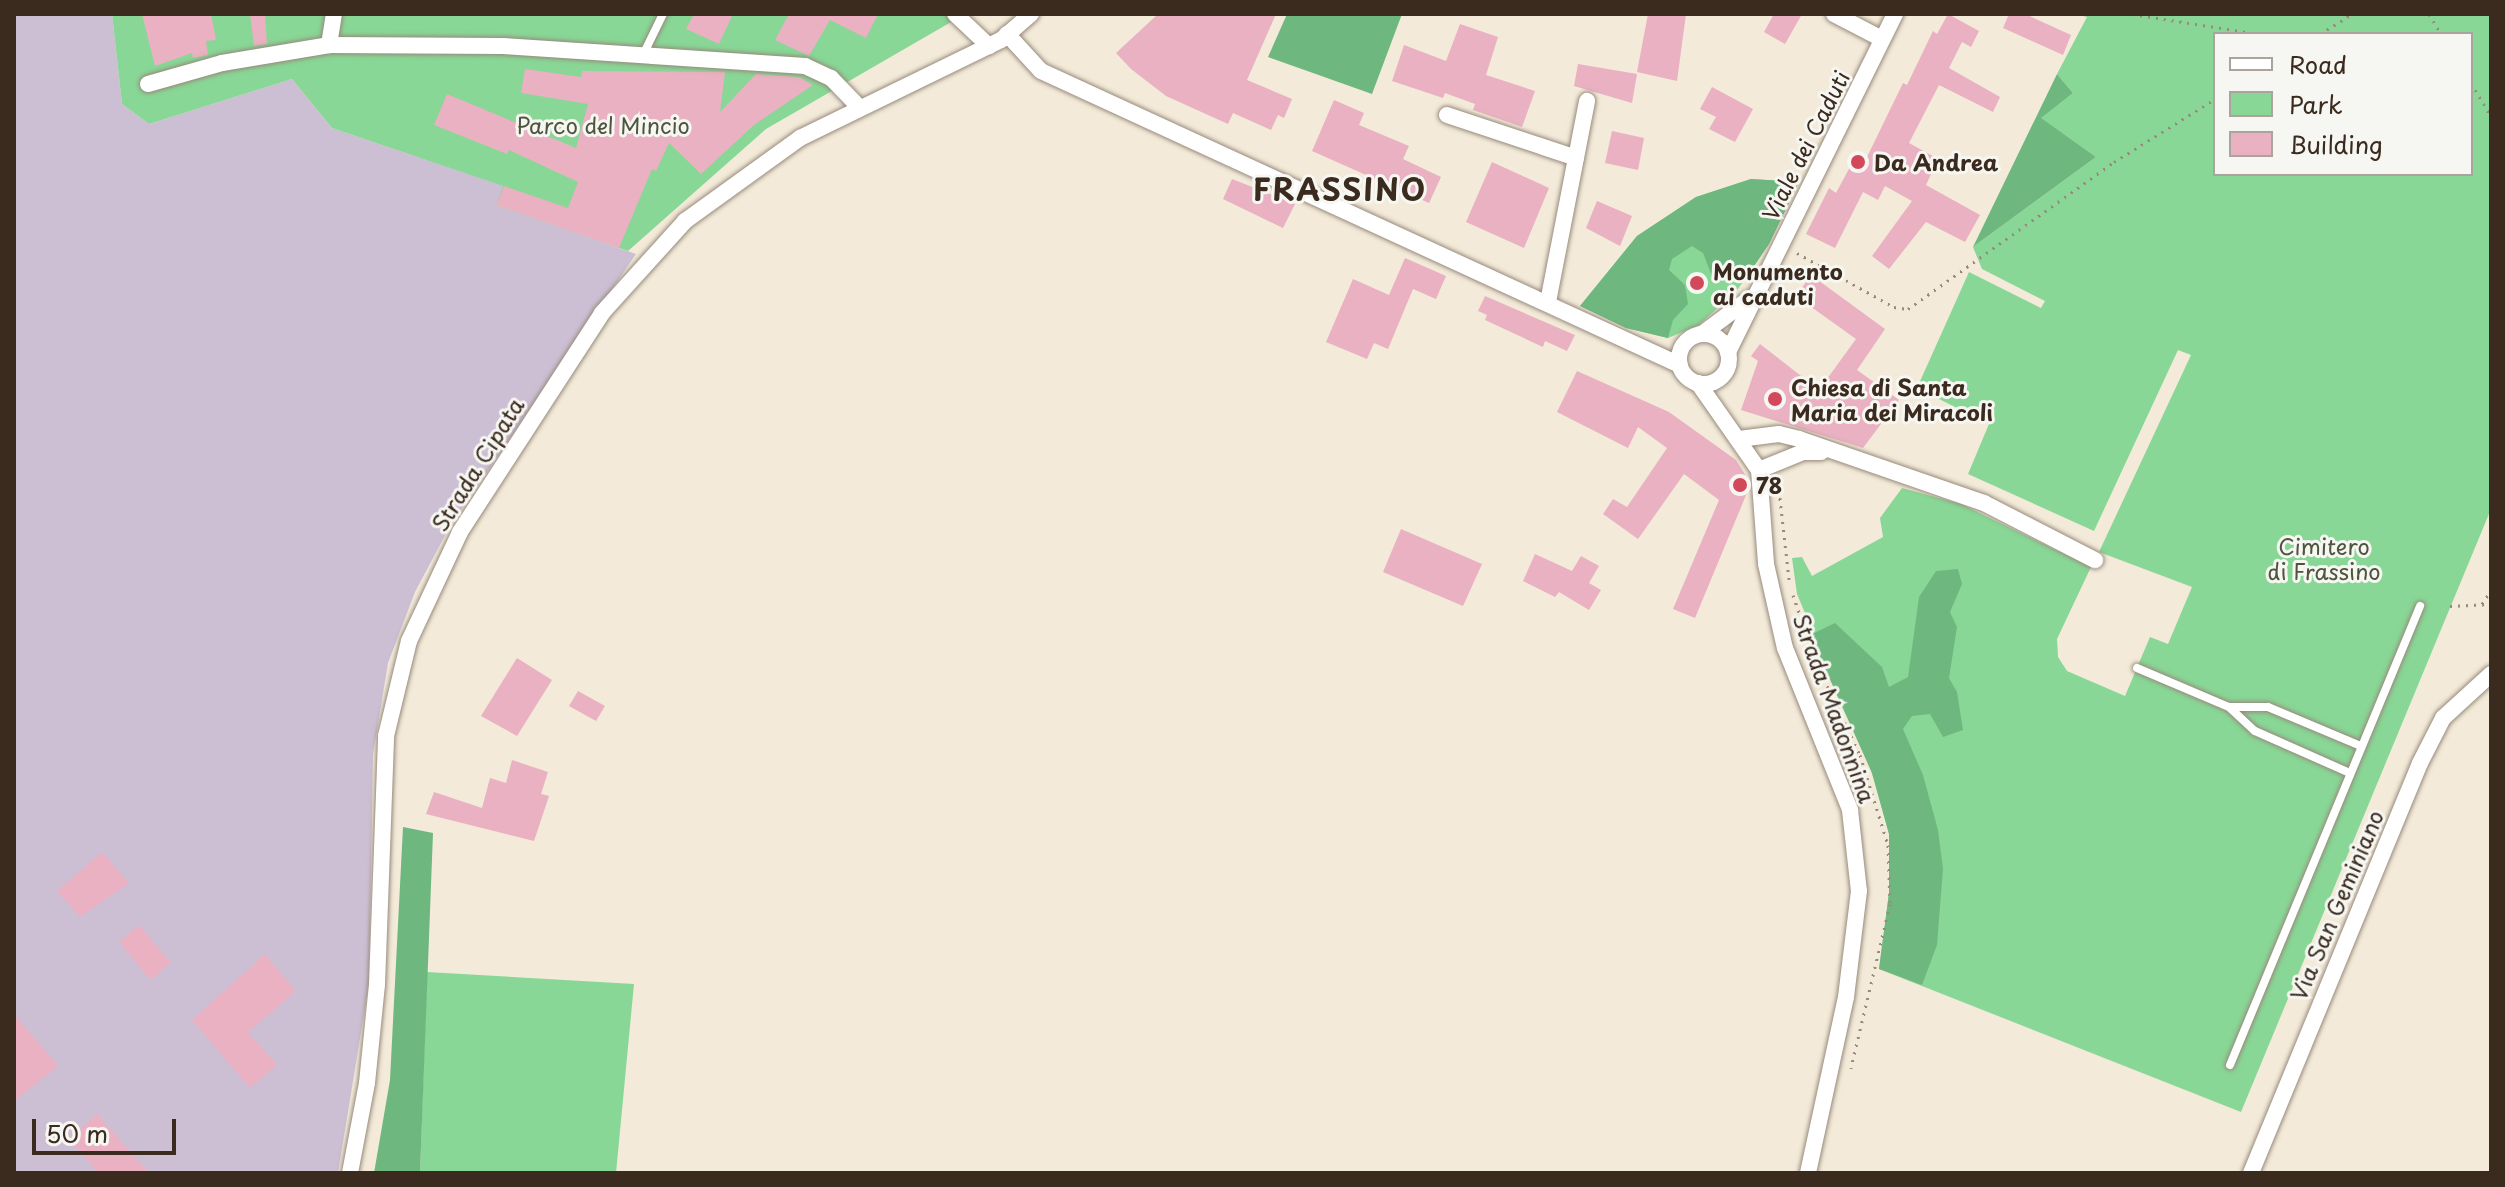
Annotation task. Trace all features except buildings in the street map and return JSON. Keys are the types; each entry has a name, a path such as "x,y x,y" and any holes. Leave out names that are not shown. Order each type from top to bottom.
{"street":[{"path":"329,45 334,14"},
{"path":"955,14 989,46"},
{"name":"Strada Cipata","path":"350,1173 367,1083 377,985 386,736 400,671 424,602 483,493 580,344 637,270 730,184 859,107 989,46 1031,14"},
{"path":"1834,14 1882,39"},
{"name":"Viale dei Caduti","path":"1728,352 1753,295 1895,14"},
{"path":"1007,34 1041,71 1644,345 1680,365 1698,383 1759,470 1803,452 1830,452"},
{"path":"148,84 222,63 329,45 643,55 805,66 831,78 859,107"},
{"path":"1548,302 1587,101"},
{"path":"1447,115 1576,158"},
{"name":"Viale dei Caduti","path":"1702,334 1753,295"},
{"path":"1644,345 1685,343 1702,334 1720,340 1728,352 1721,376 1723,417"},
{"path":"1680,365 1685,343"},
{"path":"1698,383 1721,376"},
{"path":"1739,439 1779,434 1984,503 2095,560"},
{"name":"Strada Madonnina","path":"1759,470 1764,542 1785,648 1850,810 1859,891 1846,997 1808,1173"},
{"name":"Via San Geminiano","path":"2251,1173 2420,763 2443,718 2491,674"}],"lane":[{"path":"643,55 663,14"},
{"path":"2230,1065 2420,606"},
{"path":"2137,668 2229,707 2255,731 2350,773"},
{"path":"2229,707 2268,707 2361,746"}],"path":[{"path":"2132,14 2247,32"},
{"path":"2323,32 2352,14"},
{"path":"2429,14 2440,32"},
{"path":"2473,86 2491,116"},
{"path":"1780,244 1894,307 1908,309 2114,162 2213,100"},
{"path":"2482,604 2491,590"},
{"path":"2450,606 2491,604"}],"shaded area":[{"path":"14,14 112,14 122,104 149,124 292,79 332,128 504,186 496,205 636,254 450,526 415,592 388,663 373,754 369,983 338,1173 14,1173"}],"green space":[{"name":"Parco del Mincio","path":"112,14 965,14 766,129 628,251 496,205 503,186 332,128 292,79 149,124 122,104"},
{"path":"1287,14 1402,14 1372,94 1268,57"},
{"name":"Cimitero di Frassino","path":"2075,14 2491,14 2491,509 2241,1112 1879,969 1889,893 1889,834 1872,773 1797,594 1792,558 1802,557 1812,576 1883,537 1880,518 1902,488 1961,504 2091,567 2057,639 2058,657 2067,671 2125,696 2150,637 2168,644 2192,587 2099,552 2191,355 2178,350 2094,531 1968,474 1989,424 1917,388 1969,272 2041,308 2045,301 1982,269 1973,247 2096,157 2040,118 2073,93 2057,74 2087,17"},
{"path":"2057,74 2073,93 2041,118 2096,157 1973,247"},
{"path":"1751,179 1799,182 1769,244 1738,289 1699,325 1668,338 1626,328 1580,306 1637,236 1696,197"},
{"path":"1751,179 1799,182 1769,244 1744,281 1713,279 1703,253 1692,246 1672,259 1669,270 1685,285 1688,304 1673,320 1668,338 1626,328 1580,306 1637,236 1696,197"},
{"path":"1958,569 1962,584 1950,612 1957,627 1949,678 1957,692 1963,730 1943,737 1930,714 1912,716 1903,729 1923,775 1938,830 1943,869 1937,945 1922,985 1879,969 1889,893 1889,834 1872,773 1810,635 1835,623 1882,667 1889,687 1908,677 1919,597 1936,571"},
{"path":"403,827 433,833 420,1173 374,1173 390,1080"},
{"path":"427,972 634,984 616,1173 420,1173"}],"place":[{"name":"Da Andrea","path":"1858,162"},
{"name":"Monumento ai caduti","path":"1697,283"},
{"name":"Chiesa di Santa Maria dei Miracoli","path":"1775,399"},
{"name":"78","path":"1740,485"}],"district":[{"name":"FRASSINO","path":"1340,189"}]}
